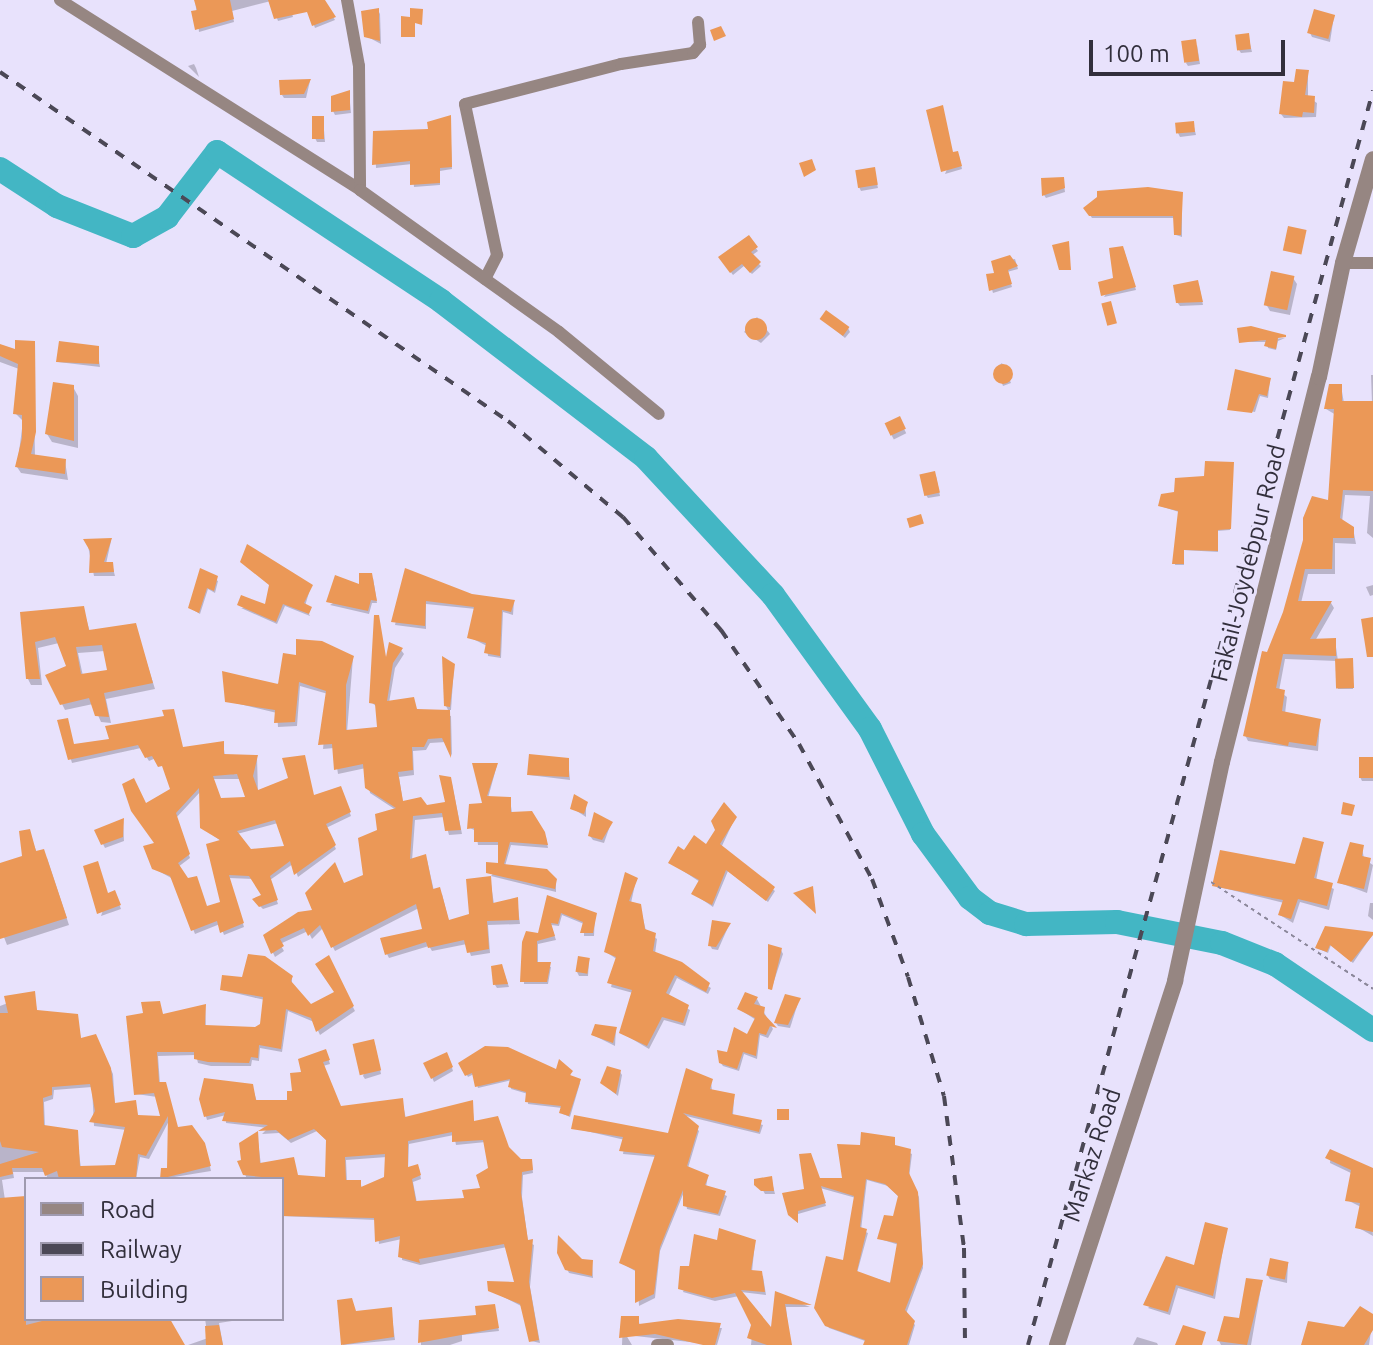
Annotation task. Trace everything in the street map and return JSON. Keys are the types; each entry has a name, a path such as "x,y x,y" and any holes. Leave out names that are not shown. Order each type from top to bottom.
{"street":[{"path":"60,0 360,190 485,279 659,414"},
{"path":"347,0 359,66 360,190"},
{"path":"485,279 497,255 465,104 621,64 693,53 700,45 698,22"},
{"name":"Fakail-Joydebpur Road","path":"1175,981 1343,263 1373,159"},
{"path":"1343,263 1373,263"},
{"name":"Markaz Road","path":"1057,1345 1175,981"},
{"path":"657,1345 668,1345"}],"path":[{"path":"1200,875 1373,989"}],"building":[{"path":"194,0 230,0 234,19 195,30 191,11 197,10"},
{"path":"268,0 325,0 336,17 312,26 307,12 274,19"},
{"path":"379,8 380,41 364,37 361,11"},
{"path":"410,8 423,9 422,25 415,23 415,37 401,37 401,16 410,17"},
{"path":"1314,9 1335,15 1328,39 1307,33"},
{"path":"721,26 726,36 714,41 710,30"},
{"path":"1249,33 1251,49 1237,51 1235,35"},
{"path":"1196,39 1199,61 1184,63 1181,41"},
{"path":"1296,69 1309,70 1305,95 1315,96 1314,113 1303,112 1302,117 1279,114 1283,81 1294,82"},
{"path":"311,79 304,94 280,95 279,80"},
{"path":"350,90 350,110 331,112 331,96"},
{"path":"943,105 953,152 958,151 962,166 941,172 926,110"},
{"path":"451,115 452,167 440,168 440,183 410,185 410,161 372,165 373,131 428,129 427,122"},
{"path":"312,116 324,116 324,139 312,139"},
{"path":"1194,121 1195,132 1176,134 1175,123"},
{"path":"812,159 816,170 804,177 799,163"},
{"path":"875,167 878,185 858,188 855,170"},
{"path":"1064,177 1065,188 1042,196 1041,178"},
{"path":"1148,187 1183,192 1181,235 1174,235 1173,216 1089,216 1083,208 1097,197 1097,191"},
{"path":"1288,226 1307,230 1301,254 1283,250"},
{"path":"749,235 758,247 751,252 761,262 750,273 742,264 730,273 718,257"},
{"path":"1069,241 1071,270 1059,270 1052,245"},
{"path":"1123,246 1136,287 1101,296 1098,282 1113,278 1109,248"},
{"path":"1010,255 1018,266 1008,270 1012,284 989,291 986,274 994,273 991,261"},
{"path":"1271,271 1294,276 1287,310 1264,305"},
{"path":"1198,280 1203,302 1176,303 1173,285"},
{"path":"1111,301 1117,323 1107,326 1101,304"},
{"path":"826,310 849,327 843,336 820,319"},
{"path":"756,318 764,321 767,329 764,337 756,340 748,337 745,329 748,321"},
{"path":"1251,326 1286,337 1278,338 1276,349 1264,346 1266,340 1239,343 1237,328"},
{"path":"15,340 35,341 36,432 31,454 66,459 65,474 15,467 22,438 22,415 13,414 18,364 0,356 0,344 15,349"},
{"path":"59,341 99,346 99,364 56,362"},
{"path":"1003,364 1010,367 1013,374 1010,381 1003,384 996,381 993,374 996,367"},
{"path":"1235,369 1271,378 1267,396 1259,394 1252,413 1227,410"},
{"path":"53,382 74,385 74,441 45,434"},
{"path":"1329,384 1342,384 1342,401 1373,401 1373,491 1343,490 1340,518 1354,527 1354,538 1333,538 1332,569 1305,569 1298,601 1332,601 1310,639 1336,638 1336,656 1283,654 1276,688 1285,690 1282,711 1321,719 1316,746 1289,742 1288,746 1243,736 1262,651 1267,652 1283,612 1303,540 1303,518 1312,496 1328,500 1334,409 1324,409"},
{"path":"900,416 906,429 891,436 885,423"},
{"path":"1205,461 1234,462 1231,529 1218,530 1218,551 1184,550 1184,564 1172,564 1178,511 1158,506 1161,494 1174,492 1175,478 1204,476"},
{"path":"935,471 940,492 924,496 919,475"},
{"path":"921,514 924,524 910,528 907,518"},
{"path":"112,538 104,562 113,562 114,572 89,573 90,551 83,539"},
{"path":"247,544 313,585 304,603 312,607 309,614 283,604 276,622 237,605 241,595 265,604 269,585 240,562"},
{"path":"200,568 218,576 214,591 207,588 199,613 188,608"},
{"path":"405,568 472,594 515,600 511,612 502,610 500,656 484,653 486,643 467,638 474,607 426,601 425,626 391,622"},
{"path":"359,573 372,573 377,601 371,600 368,611 326,602 335,575 359,584"},
{"path":"84,606 89,630 136,623 153,683 104,693 109,717 95,716 89,698 60,705 45,675 66,666 55,637 35,642 40,679 26,679 20,612","holes":["102,645 107,670 81,674 76,647"]},
{"path":"374,615 379,615 386,657 389,642 403,648 393,663 387,701 414,697 417,709 450,710 451,758 442,738 428,739 424,747 412,747 413,770 398,772 403,801 421,797 427,805 445,802 439,775 451,777 461,830 445,831 442,813 413,816 410,859 426,854 433,889 440,887 449,920 469,914 466,879 491,876 493,903 518,897 519,920 487,921 489,949 467,953 464,940 428,948 426,942 385,955 380,938 422,929 416,904 331,948 320,925 308,936 304,928 280,939 284,946 271,954 263,935 298,912 312,910 305,893 335,862 344,883 363,875 358,838 377,830 375,814 396,808 365,788 363,764 334,770 332,744 318,745 326,691 299,682 295,722 274,723 275,710 225,702 222,671 278,684 283,653 296,655 296,639 322,641 354,656 346,685 346,730 377,727 375,704 369,703"},
{"path":"1373,617 1373,657 1367,657 1361,619"},
{"path":"442,656 455,664 450,707 444,706"},
{"path":"1353,658 1354,688 1336,689 1335,659"},
{"path":"174,709 183,747 224,741 224,754 258,755 253,776 258,790 288,778 282,758 305,755 314,795 341,786 351,812 326,824 336,845 294,875 290,861 270,876 278,900 259,907 252,899 261,895 249,876 229,875 244,923 220,933 217,921 191,931 170,876 152,869 143,846 154,843 131,811 122,784 134,778 146,803 170,789 162,766 158,767 152,756 145,758 138,745 68,760 57,720 68,718 74,744 109,739 105,726 164,716 162,710","holes":["237,774 245,797 221,798 213,776","199,788 200,828 220,840 206,844 220,902 207,906 197,876 188,878 178,863 190,854 176,813","275,820 284,846 251,849 237,831"]},
{"path":"529,754 569,758 569,777 527,775"},
{"path":"1359,757 1373,757 1373,778 1359,778"},
{"path":"472,763 498,763 487,796 511,797 511,812 532,811 545,832 548,845 510,842 504,864 547,869 557,879 555,889 486,873 486,862 498,863 498,842 474,842 474,828 467,829 469,804 482,803"},
{"path":"574,794 588,802 584,814 570,809"},
{"path":"724,802 737,817 720,844 775,887 766,901 726,870 712,905 691,894 699,880 668,863 678,846 684,850 694,835 706,844 715,830 711,821"},
{"path":"1343,802 1355,805 1352,816 1341,814"},
{"path":"594,812 613,822 602,840 588,836"},
{"path":"124,818 123,837 101,845 94,830"},
{"path":"30,829 36,851 44,849 67,918 0,939 0,863 22,856 19,831"},
{"path":"1303,837 1324,842 1314,878 1333,883 1327,906 1298,899 1291,919 1278,915 1283,900 1212,886 1220,850 1295,864"},
{"path":"1350,842 1364,845 1362,856 1371,858 1364,889 1337,883"},
{"path":"98,861 108,893 115,890 121,905 97,914 83,866"},
{"path":"625,872 638,878 629,901 641,904 645,929 656,933 653,951 682,962 710,983 706,992 675,975 666,993 689,1005 683,1023 662,1017 647,1046 619,1033 632,990 607,983 616,957 604,952"},
{"path":"813,886 816,914 793,893"},
{"path":"547,895 597,913 593,933 580,933 583,922 561,913 558,924 551,923 555,936 537,941 537,962 551,962 547,982 520,982 522,942 526,931 538,933"},
{"path":"712,920 731,923 716,947 708,946"},
{"path":"1325,926 1373,932 1373,935 1351,962 1330,945 1327,952 1315,948"},
{"path":"768,944 782,948 772,990 768,989"},
{"path":"248,954 265,956 293,976 291,981 311,1004 334,992 315,964 329,955 354,1006 316,1032 311,1018 286,1009 281,1049 259,1045 258,1058 251,1057 249,1063 208,1062 194,1059 194,1052 157,1052 159,1082 166,1082 178,1127 192,1125 205,1143 211,1166 160,1177 161,1168 167,1168 168,1116 146,1156 138,1154 136,1177 58,1177 57,1171 45,1176 42,1168 12,1168 13,1174 0,1177 0,1164 39,1152 2,1147 0,1141 0,1013 8,1013 4,996 35,991 37,1010 78,1014 81,1038 96,1034 111,1068 115,1103 136,1100 138,1115 160,1116 154,1093 134,1095 126,1016 143,1013 141,1002 160,1001 163,1014 206,1004 205,1025 255,1027 260,1024 263,997 220,990 222,975 242,977","holes":["90,1084 95,1111 89,1122 125,1127 115,1165 80,1166 78,1130 44,1125 43,1098 52,1095 52,1087"]},
{"path":"578,956 590,958 587,974 575,972"},
{"path":"502,964 508,984 493,985 491,966"},
{"path":"745,992 758,997 754,1004 765,1007 764,1014 777,1028 770,1026 766,1035 759,1033 756,1056 743,1052 737,1069 719,1063 717,1050 727,1052 734,1027 747,1034 755,1018 737,1009"},
{"path":"785,994 801,998 788,1025 774,1023"},
{"path":"595,1024 617,1027 613,1043 591,1035"},
{"path":"374,1039 381,1070 360,1075 353,1044"},
{"path":"485,1046 508,1047 556,1069 559,1059 573,1071 570,1075 581,1079 569,1116 559,1113 561,1106 525,1102 526,1092 508,1087 510,1079 475,1087 472,1073 465,1076 458,1063"},
{"path":"326,1049 330,1060 323,1062 341,1106 403,1098 405,1117 473,1100 474,1121 498,1116 509,1147 521,1159 532,1159 533,1170 522,1172 521,1193 528,1240 533,1239 529,1282 539,1340 529,1342 520,1304 488,1291 487,1281 514,1282 504,1244 419,1259 420,1263 398,1257 400,1236 375,1242 374,1218 284,1216 284,1177 243,1175 237,1161 241,1160 239,1143 258,1131 268,1125 222,1121 225,1112 204,1117 199,1099 204,1078 253,1084 256,1100 287,1100 287,1091 292,1091 290,1073 301,1072 298,1059","holes":["314,1129 326,1140 325,1177 298,1175 294,1157 260,1163 258,1131 276,1130 288,1140","452,1132 452,1142 483,1140 488,1168 476,1175 480,1188 462,1190 464,1198 416,1201 412,1179 421,1175 418,1164 408,1167 408,1141","385,1154 384,1177 361,1187 361,1180 346,1180 345,1157"]},
{"path":"447,1052 453,1067 431,1079 423,1063"},
{"path":"607,1066 621,1070 616,1094 600,1083"},
{"path":"686,1068 713,1079 710,1089 735,1094 732,1114 762,1120 759,1132 683,1113 699,1126 687,1166 709,1175 705,1185 726,1191 718,1214 683,1206 683,1190 660,1247 654,1294 635,1303 635,1270 619,1263 655,1155 619,1151 623,1137 571,1129 574,1115 668,1133"},
{"path":"777,1109 789,1109 789,1120 777,1120"},
{"path":"861,1132 895,1137 895,1145 911,1149 909,1173 918,1192 923,1264 905,1310 915,1321 907,1345 863,1345 865,1340 825,1326 814,1308 826,1256 843,1260 854,1196 821,1186 826,1203 798,1211 798,1223 788,1215 782,1193 804,1189 799,1154 811,1153 820,1178 842,1178 837,1144 860,1145","holes":["866,1179 885,1184 898,1196 893,1216 884,1215 877,1239 897,1243 890,1283 857,1271 867,1229 860,1227"]},
{"path":"1330,1149 1373,1168 1373,1232 1355,1228 1360,1203 1345,1201 1351,1170 1325,1158"},
{"path":"772,1176 774,1191 761,1191 754,1185 754,1179"},
{"path":"24,1196 26,1325 42,1321 171,1321 185,1345 0,1345 0,1198"},
{"path":"1205,1222 1228,1228 1213,1296 1176,1285 1168,1312 1143,1305 1166,1256 1194,1265"},
{"path":"719,1228 756,1240 751,1270 762,1271 765,1292 741,1290 771,1327 775,1291 812,1305 785,1304 792,1345 767,1345 747,1338 751,1325 735,1293 712,1298 678,1289 680,1266 689,1266 694,1234 717,1240"},
{"path":"558,1235 582,1259 593,1260 592,1276 565,1270 557,1253"},
{"path":"1270,1258 1289,1262 1285,1280 1266,1276"},
{"path":"1246,1278 1263,1280 1247,1345 1217,1341 1224,1316 1239,1318"},
{"path":"352,1298 356,1311 392,1307 394,1337 341,1345 337,1300"},
{"path":"495,1304 499,1328 418,1343 419,1320 476,1315 475,1306"},
{"path":"1360,1306 1373,1314 1373,1330 1364,1345 1301,1345 1308,1321 1344,1327"},
{"path":"621,1316 639,1316 639,1324 678,1319 721,1323 715,1345 703,1345 655,1334 619,1338"},
{"path":"219,1325 223,1345 206,1345 205,1326"},
{"path":"1183,1325 1206,1332 1202,1345 1175,1345"}],"waterway":[{"path":"0,169 57,206 133,236 167,217 217,152 441,301 646,458 773,595 870,729 923,834 970,898 990,913 1026,924 1117,922 1222,943 1275,964 1373,1030"}],"railway":[{"path":"0,72 508,421 623,517 721,630 799,744 872,879 908,977 944,1096 964,1248 965,1345"},
{"path":"1028,1345 1373,91"}]}
